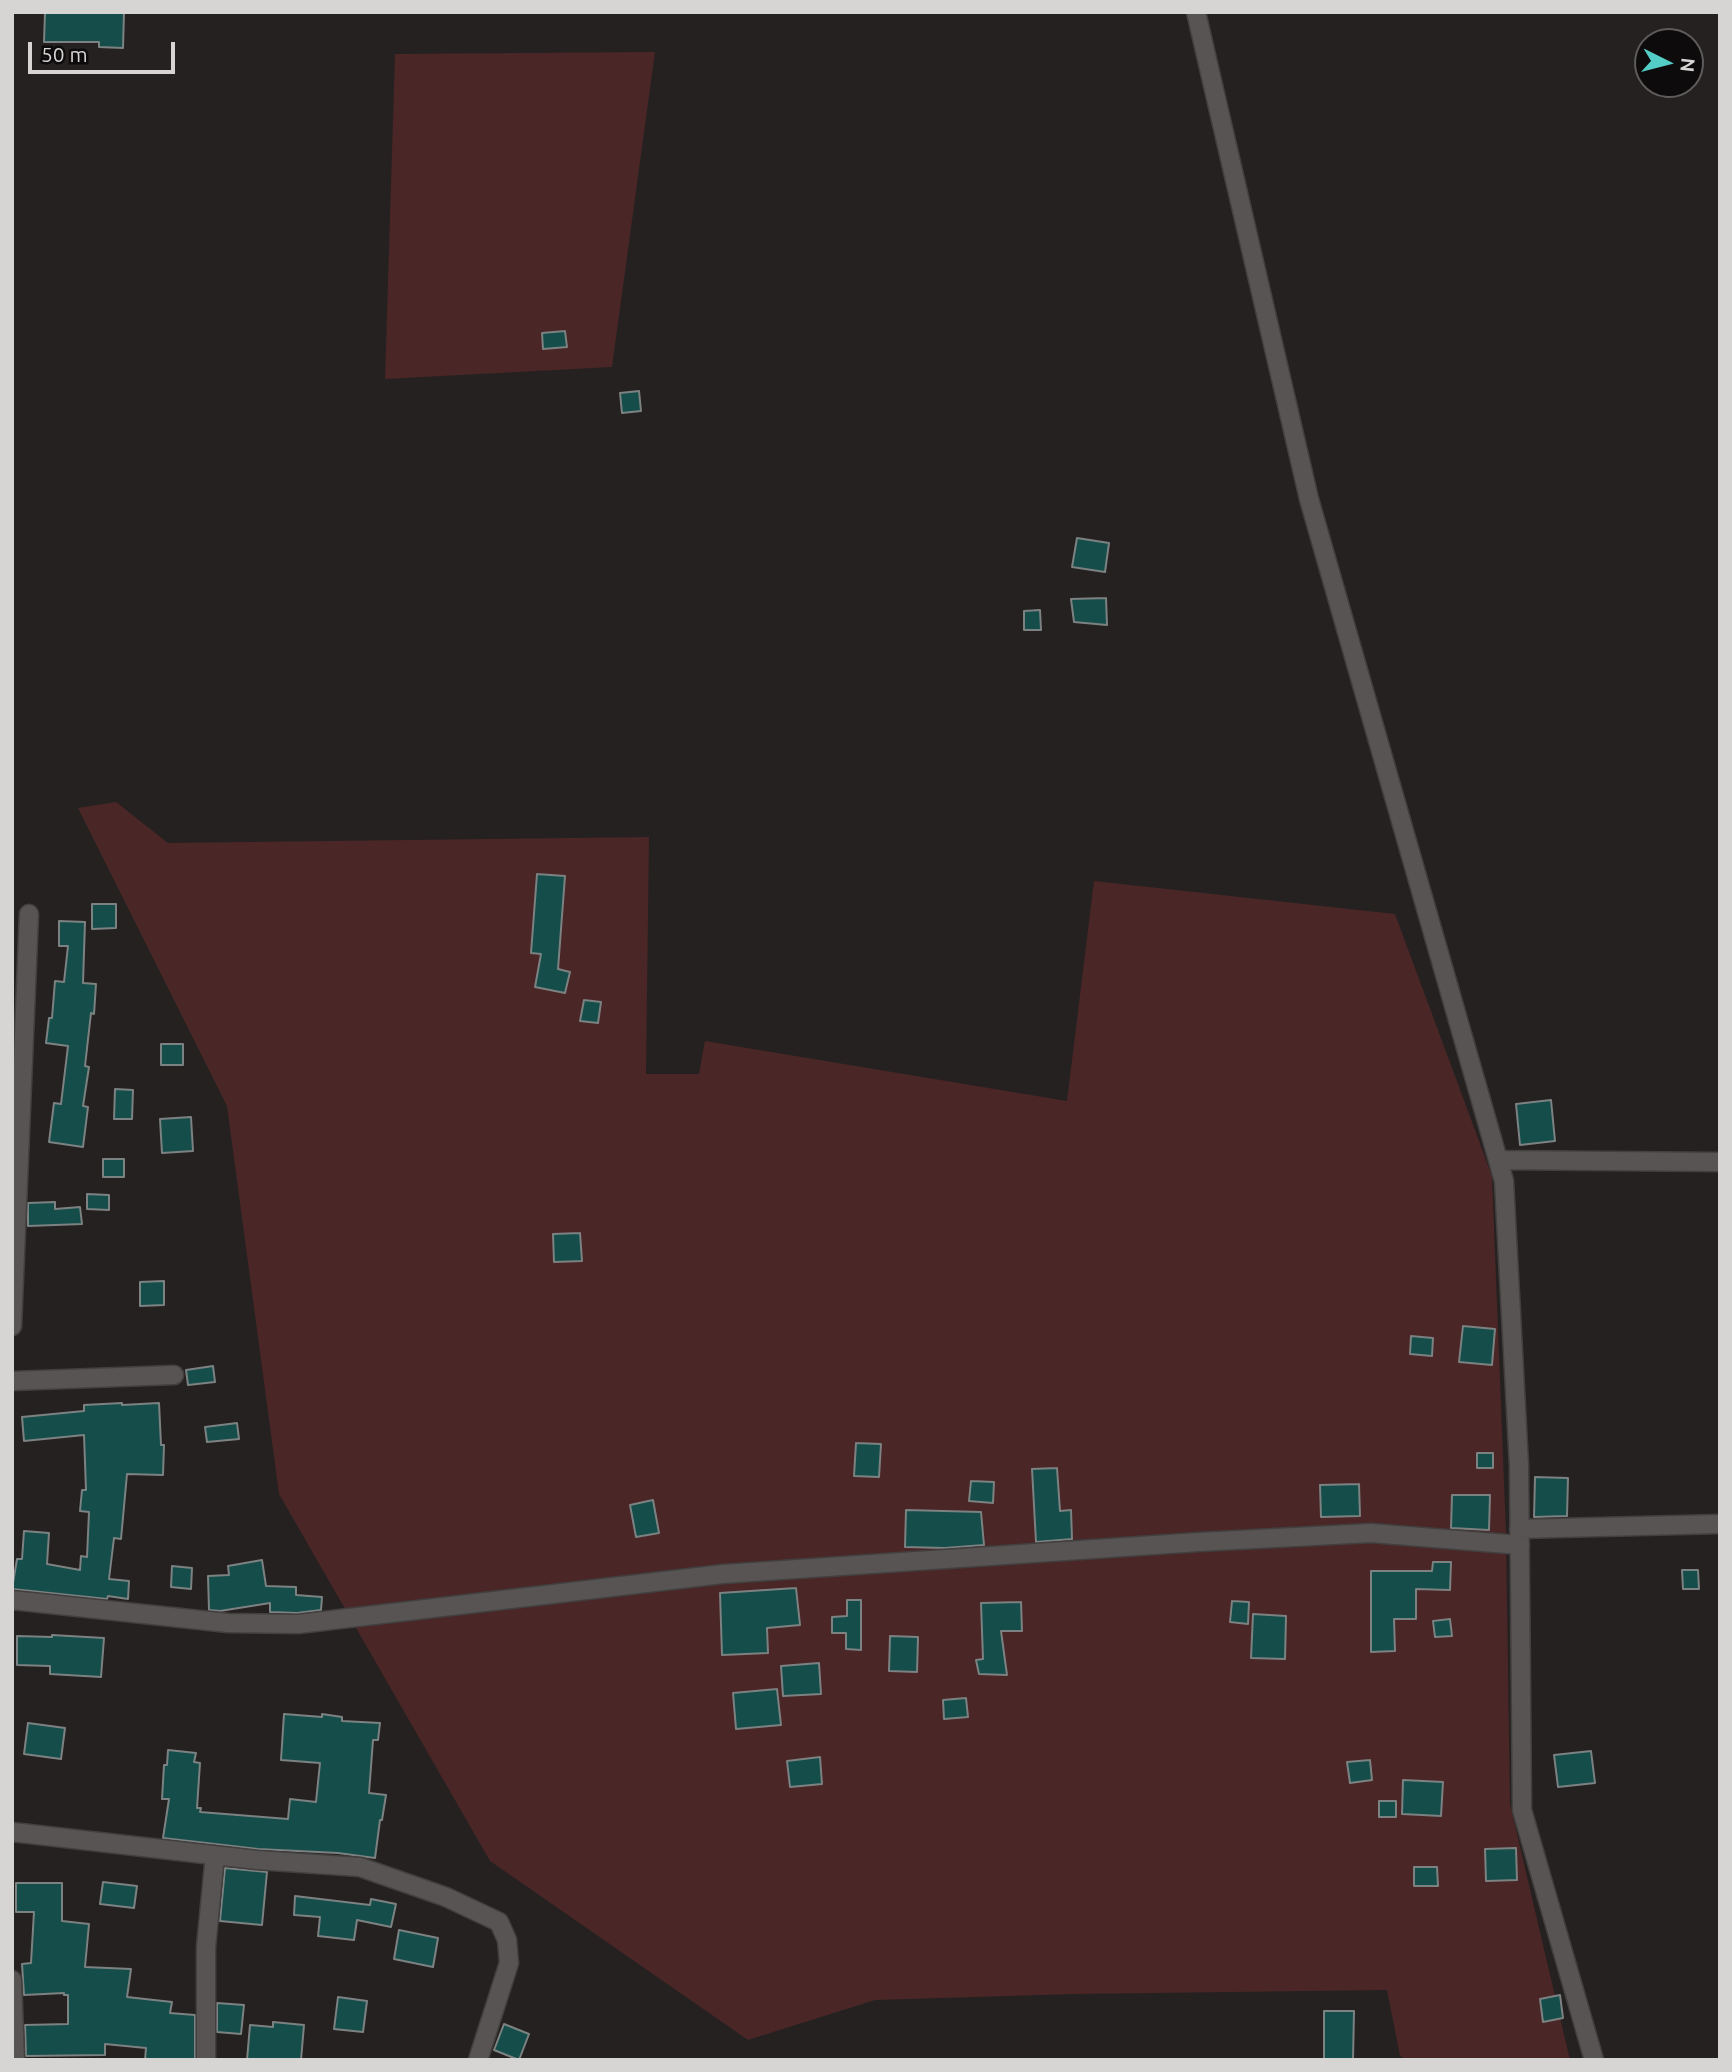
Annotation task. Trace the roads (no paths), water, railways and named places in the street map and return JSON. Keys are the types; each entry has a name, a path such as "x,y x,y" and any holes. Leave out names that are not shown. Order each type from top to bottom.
{"street":[{"path":"1196,12 1309,499 1504,1181 1519,1466 1522,1810 1594,2060"},
{"path":"12,1326 15,1166 29,914"},
{"path":"1498,1160 1720,1162"},
{"path":"12,1381 174,1375"},
{"path":"12,1600 228,1623 298,1624 723,1574 1371,1533 1519,1537 1720,1524"},
{"path":"12,1832 215,1855 360,1867 446,1897 499,1922 507,1940 509,1963 478,2060"},
{"path":"206,2060 206,1947 215,1855"},
{"path":"12,1980 15,2060"}]}
